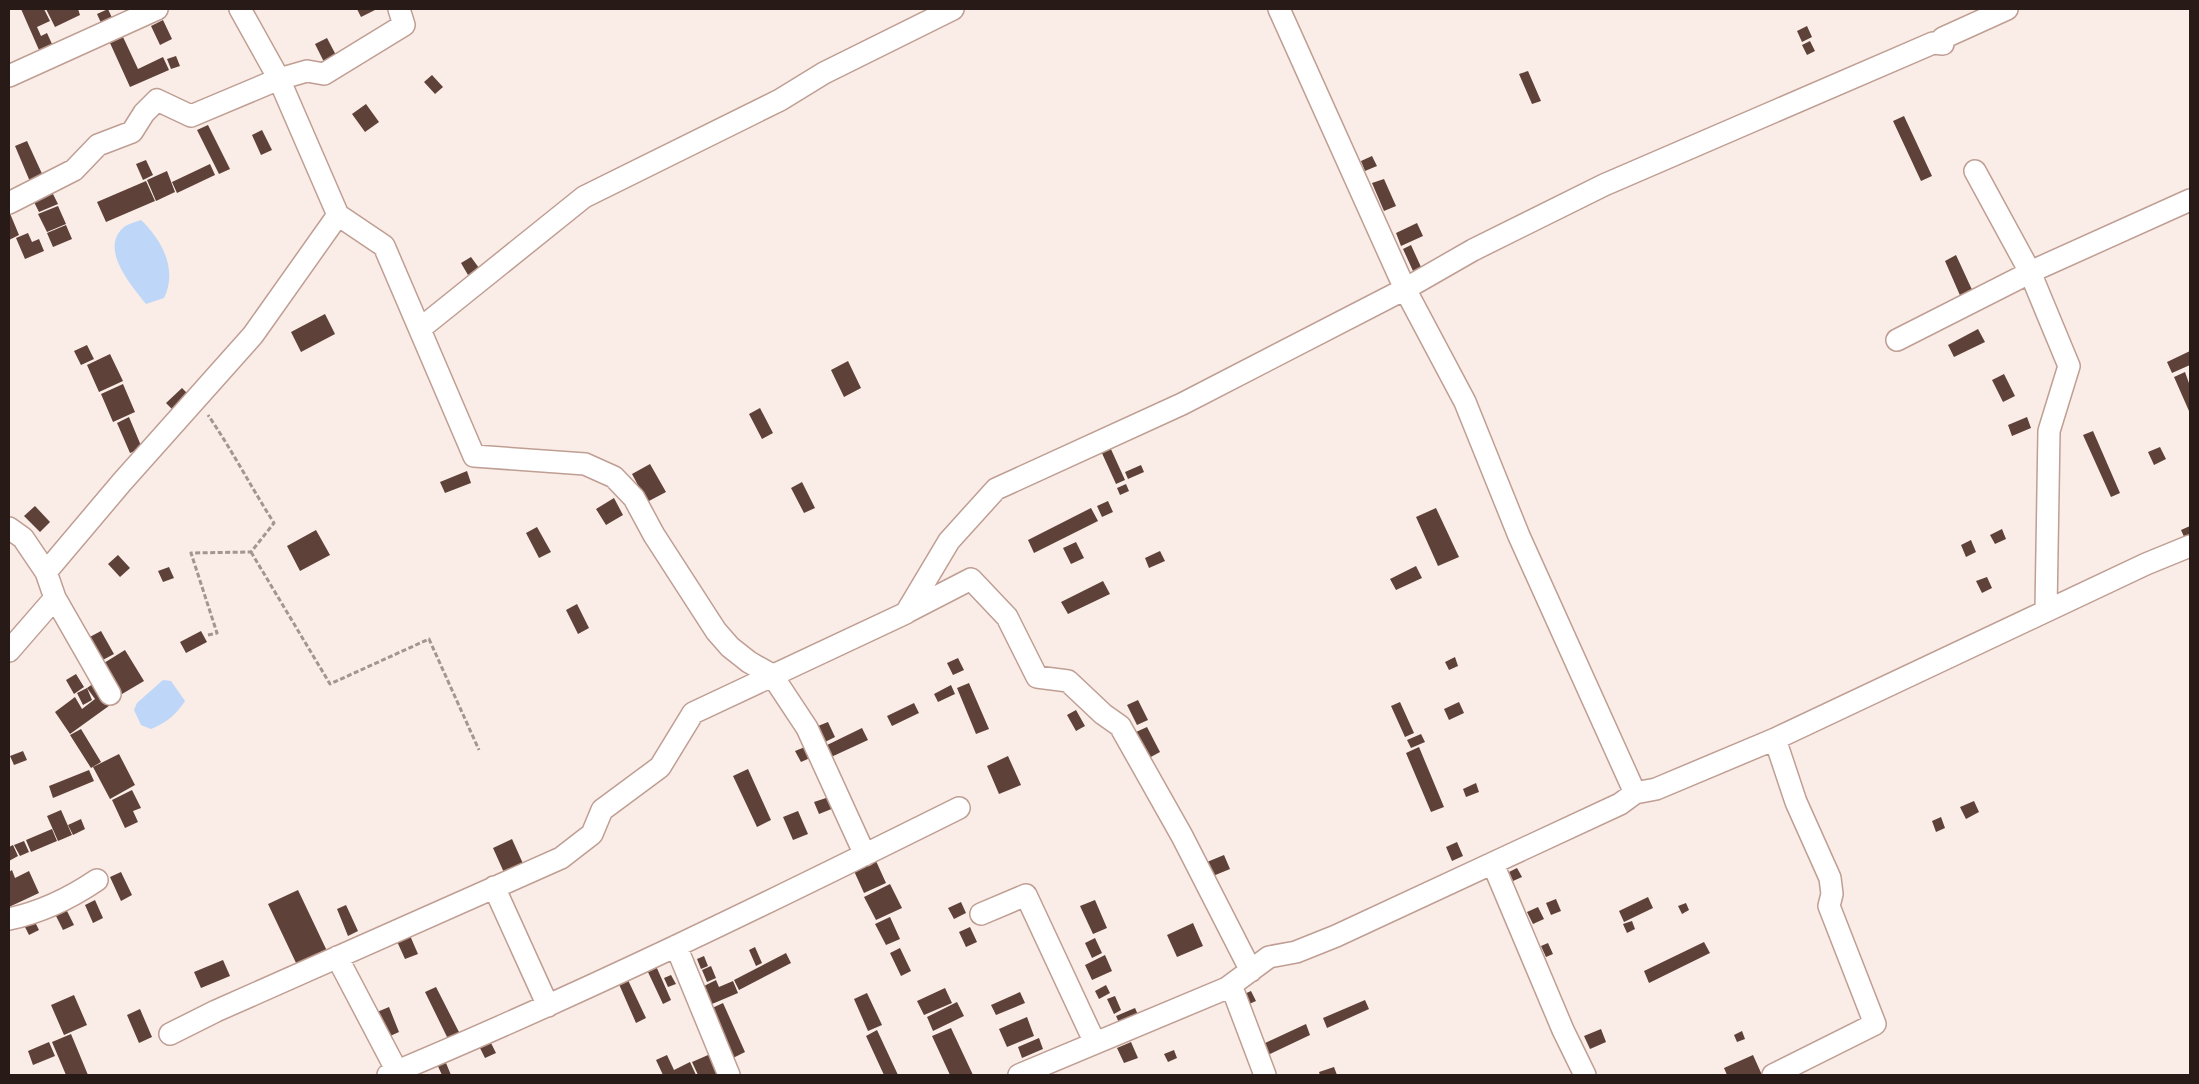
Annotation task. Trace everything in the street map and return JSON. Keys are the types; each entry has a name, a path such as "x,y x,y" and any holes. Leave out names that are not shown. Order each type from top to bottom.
{"street":[{"path":"9,76 157,9"},
{"path":"240,9 278,80 338,215 384,246 421,328 474,456 585,464 614,476 634,498 654,535 716,631 730,647 749,662 772,675 806,728 865,855"},
{"path":"9,203 74,170 98,145 132,132 144,113 157,100 191,116 278,80 307,71 324,74 404,25 399,9"},
{"path":"421,328 584,197 762,109 824,73 953,9"},
{"path":"1279,9 1405,288 1465,402 1519,536 1635,793"},
{"path":"906,613 949,541 996,489 1182,404 1405,288 1473,250 1604,185 1933,43 1943,44 1943,38 2007,9"},
{"path":"1975,171 2030,272 2069,366 2049,431 2046,610"},
{"path":"1897,340 2030,272 2190,200"},
{"path":"46,572 253,335 338,215"},
{"path":"9,528 23,538 46,572 55,598 110,694"},
{"path":"1019,1075 1231,985 1269,957 1304,949 1493,864 1620,804 1635,793 1656,788 1775,740 2046,610 2190,546"},
{"path":"170,1034 337,957 561,858 592,834 602,810 660,767 693,713 906,613 971,579 1007,618 1037,677 1068,681 1102,714 1120,726 1182,836 1251,971"},
{"path":"9,651 55,598"},
{"path":"1773,1075 1875,1024 1829,906 1832,894 1830,878 1796,802 1775,740"},
{"path":"337,957 394,1074 548,1006 676,946 958,808"},
{"path":"1493,864 1563,1030 1585,1075"},
{"path":"9,919 42,910 72,897 97,880"},
{"path":"494,887 548,1006"},
{"path":"981,914 1026,895 1095,1044"},
{"path":"676,946 729,1075"},
{"path":"1231,985 1265,1075"}],"path":[{"path":"197,398 231,448 242,472 274,523 251,552"},
{"path":"208,635 217,633 191,553 251,552"},
{"path":"251,552 330,684 429,639 479,750"}],"water":[{"path":"141,220 149,228 166,256 169,277 164,298 146,304 121,268 116,257 115,247 117,237 123,228"},
{"path":"163,680 171,681 185,701 170,718 151,729 141,725 134,710 137,703"}],"building":[{"path":"21,9 44,9 50,21 37,27 41,36 47,33 52,44 39,50"},
{"path":"46,9 78,9 80,15 55,27"},
{"path":"108,9 113,20 102,25 97,14"},
{"path":"357,9 377,9 361,17"},
{"path":"163,20 172,39 160,45 151,26"},
{"path":"1807,26 1812,37 1802,42 1797,31"},
{"path":"123,37 138,69 163,57 169,70 130,87 110,43"},
{"path":"327,38 338,59 326,66 315,44"},
{"path":"1810,41 1815,51 1807,55 1802,45"},
{"path":"176,56 180,66 171,69 167,59"},
{"path":"1528,71 1541,101 1532,104 1519,74"},
{"path":"432,75 443,87 435,94 424,82"},
{"path":"366,104 379,122 365,132 352,114"},
{"path":"1904,116 1932,176 1921,181 1893,121"},
{"path":"208,125 230,169 219,174 197,130"},
{"path":"262,130 272,150 261,155 252,135"},
{"path":"27,141 44,178 31,184 15,146"},
{"path":"1372,156 1377,166 1365,171 1361,161"},
{"path":"146,160 153,175 143,180 136,164"},
{"path":"210,164 215,175 177,193 172,182"},
{"path":"167,171 175,192 156,201 147,180"},
{"path":"1384,179 1396,206 1384,211 1372,183"},
{"path":"146,181 155,201 106,222 97,202"},
{"path":"52,192 58,204 39,212 33,200"},
{"path":"58,206 66,224 47,232 38,214"},
{"path":"9,211 19,235 9,240"},
{"path":"1417,223 1423,236 1401,246 1396,233"},
{"path":"66,225 72,239 53,247 47,233"},
{"path":"28,233 32,242 39,239 44,251 25,259 16,238"},
{"path":"1411,245 1421,267 1413,271 1403,249"},
{"path":"1956,255 1974,294 1962,300 1945,261"},
{"path":"471,257 479,268 468,275 461,263"},
{"path":"325,314 335,334 301,352 291,332"},
{"path":"1978,329 1985,342 1954,357 1948,345"},
{"path":"87,345 94,359 81,365 74,351"},
{"path":"2190,351 2190,365 2172,373 2167,362"},
{"path":"110,354 123,381 99,392 87,365"},
{"path":"848,361 861,388 844,397 831,370"},
{"path":"2185,372 2190,386 2189,411 2174,377"},
{"path":"2004,374 2015,396 2003,402 1992,380"},
{"path":"123,384 135,412 113,422 101,394"},
{"path":"182,388 192,398 177,414 166,403"},
{"path":"760,408 773,433 762,439 749,414"},
{"path":"129,417 142,448 130,453 117,423"},
{"path":"2027,417 2031,428 2012,436 2008,425"},
{"path":"2093,431 2120,493 2111,497 2083,435"},
{"path":"1110,447 1125,480 1116,484 1101,451"},
{"path":"2160,447 2166,459 2154,465 2148,452"},
{"path":"650,464 666,492 647,502 632,474"},
{"path":"1141,465 1144,472 1128,479 1125,472"},
{"path":"467,471 471,483 445,493 440,482"},
{"path":"802,482 815,508 804,513 791,488"},
{"path":"1126,484 1129,491 1120,495 1117,488"},
{"path":"614,498 623,515 606,525 596,509"},
{"path":"1108,501 1113,512 1102,517 1097,506"},
{"path":"35,506 50,522 40,532 24,516"},
{"path":"1091,508 1098,521 1034,553 1028,540"},
{"path":"1436,508 1459,557 1438,566 1416,517"},
{"path":"2190,526 2190,539 2186,541 2181,530"},
{"path":"537,527 551,552 539,558 526,533"},
{"path":"2002,529 2006,539 1995,544 1990,535"},
{"path":"316,530 330,555 300,571 287,546"},
{"path":"1971,540 1976,552 1966,557 1961,545"},
{"path":"1076,542 1084,558 1071,564 1063,548"},
{"path":"1160,551 1165,561 1149,568 1145,558"},
{"path":"118,555 130,568 120,577 108,564"},
{"path":"1416,566 1422,578 1396,590 1390,579"},
{"path":"169,567 174,578 163,582 158,571"},
{"path":"1987,577 1992,588 1982,593 1976,581"},
{"path":"1103,581 1110,594 1068,614 1061,602"},
{"path":"577,604 589,628 578,634 566,610"},
{"path":"101,631 114,654 99,662 86,639"},
{"path":"201,631 207,642 186,653 180,642"},
{"path":"125,650 144,681 122,694 104,663"},
{"path":"1455,657 1458,666 1449,670 1445,662"},
{"path":"958,658 964,670 953,675 947,663"},
{"path":"76,674 84,687 74,694 66,680"},
{"path":"97,681 113,703 70,734 55,712 75,697 82,709 95,699 87,688"},
{"path":"969,683 989,729 976,734 957,688"},
{"path":"951,685 955,694 938,702 934,694"},
{"path":"87,688 92,700 83,705 77,693"},
{"path":"1138,700 1148,720 1137,725 1127,705"},
{"path":"1400,702 1414,733 1405,737 1391,706"},
{"path":"1459,702 1464,713 1449,720 1444,709"},
{"path":"914,703 919,713 892,726 887,716"},
{"path":"1076,710 1085,726 1076,731 1067,715"},
{"path":"828,722 835,737 821,744 813,728"},
{"path":"1147,727 1160,752 1149,758 1136,732"},
{"path":"862,728 868,740 829,758 823,747"},
{"path":"81,729 101,762 91,768 70,735"},
{"path":"1421,734 1425,742 1411,748 1407,740"},
{"path":"805,747 810,758 801,762 795,751"},
{"path":"1419,747 1444,807 1431,812 1406,753"},
{"path":"23,751 27,760 14,765 10,756"},
{"path":"119,754 135,785 110,799 93,767"},
{"path":"1008,756 1021,785 999,794 987,766"},
{"path":"748,769 771,820 757,827 733,776"},
{"path":"89,770 94,781 53,798 49,786"},
{"path":"1476,783 1479,792 1466,797 1463,789"},
{"path":"132,790 141,808 133,811 138,822 125,828 112,800"},
{"path":"829,797 834,808 819,814 814,802"},
{"path":"1974,801 1979,812 1966,819 1960,807"},
{"path":"61,810 72,835 58,841 47,816"},
{"path":"798,811 808,834 793,840 783,817"},
{"path":"1941,817 1945,828 1936,832 1932,821"},
{"path":"81,819 85,829 73,835 68,825"},
{"path":"52,829 57,841 31,852 26,840"},
{"path":"512,839 525,868 506,877 493,848"},
{"path":"24,841 29,852 20,856 14,845"},
{"path":"1457,842 1463,856 1452,861 1446,847"},
{"path":"13,845 18,856 9,861 9,847"},
{"path":"1224,855 1230,869 1213,876 1207,862"},
{"path":"876,861 886,883 864,893 854,871"},
{"path":"1517,868 1522,877 1513,881 1509,872"},
{"path":"12,870 15,878 29,871 39,893 9,907 9,872"},
{"path":"121,872 132,895 121,901 110,877"},
{"path":"890,884 902,908 876,920 864,897"},
{"path":"298,890 327,951 297,965 268,904"},
{"path":"1648,897 1653,908 1624,922 1619,911"},
{"path":"1556,899 1561,911 1551,915 1546,903"},
{"path":"95,900 103,918 93,923 85,905"},
{"path":"1095,900 1107,928 1093,934 1080,906"},
{"path":"961,902 966,913 954,919 948,908"},
{"path":"1686,903 1689,910 1682,914 1678,906"},
{"path":"346,905 358,931 348,936 337,909"},
{"path":"65,907 74,925 63,930 54,912"},
{"path":"1538,907 1544,919 1533,924 1527,912"},
{"path":"890,917 900,939 886,945 875,924"},
{"path":"34,920 39,930 29,935 24,925"},
{"path":"1632,921 1635,929 1627,933 1623,924"},
{"path":"1193,923 1203,946 1177,957 1167,935"},
{"path":"970,927 977,942 966,947 959,932"},
{"path":"408,931 418,954 405,959 395,937"},
{"path":"1095,938 1102,953 1092,958 1085,943"},
{"path":"1704,942 1710,953 1649,983 1644,971"},
{"path":"1548,943 1553,954 1546,957 1541,946"},
{"path":"755,947 762,963 756,966 749,950"},
{"path":"900,948 911,971 901,976 890,953"},
{"path":"786,953 791,963 739,990 734,980"},
{"path":"1105,955 1112,971 1092,980 1085,965"},
{"path":"704,956 708,966 701,969 697,959"},
{"path":"223,960 230,976 201,988 194,972"},
{"path":"656,966 671,1000 663,1004 647,970"},
{"path":"711,966 716,978 707,982 702,970"},
{"path":"671,975 676,984 668,987 664,978"},
{"path":"627,978 646,1018 636,1023 618,982"},
{"path":"716,980 719,987 733,981 738,993 712,1004 704,986"},
{"path":"1106,985 1110,993 1099,999 1095,991"},
{"path":"436,987 461,1036 449,1041 425,992"},
{"path":"945,988 952,1003 924,1015 917,1001"},
{"path":"1251,991 1256,1001 1247,1005 1242,995"},
{"path":"1020,992 1025,1003 996,1015 991,1005"},
{"path":"867,993 882,1025 868,1031 854,999"},
{"path":"74,995 87,1025 64,1035 51,1005"},
{"path":"1115,996 1121,1010 1114,1014 1107,999"},
{"path":"1365,1000 1369,1009 1327,1028 1323,1018"},
{"path":"957,1002 964,1016 933,1031 927,1017"},
{"path":"723,1003 745,1052 733,1058 710,1009"},
{"path":"389,1007 399,1032 388,1037 377,1012"},
{"path":"1135,1008 1139,1017 1120,1025 1116,1016"},
{"path":"140,1009 152,1037 139,1043 127,1015"},
{"path":"1027,1017 1034,1036 1007,1047 999,1029"},
{"path":"1306,1024 1310,1035 1268,1055 1263,1044"},
{"path":"951,1028 973,1075 950,1075 932,1036"},
{"path":"1601,1029 1606,1042 1590,1049 1584,1036"},
{"path":"877,1030 898,1075 884,1075 866,1036"},
{"path":"1742,1031 1745,1039 1737,1042 1734,1035"},
{"path":"71,1034 88,1075 66,1075 52,1042"},
{"path":"1039,1038 1043,1049 1022,1058 1018,1047"},
{"path":"489,1039 496,1053 485,1058 478,1044"},
{"path":"49,1042 55,1056 33,1065 28,1051"},
{"path":"1131,1042 1138,1058 1124,1063 1117,1048"},
{"path":"1174,1050 1177,1058 1168,1062 1164,1054"},
{"path":"715,1052 718,1075 698,1075 692,1062"},
{"path":"667,1055 674,1070 690,1062 696,1075 663,1075 656,1060"},
{"path":"1753,1055 1762,1075 1727,1075 1724,1068"},
{"path":"443,1059 451,1075 442,1075 436,1062"},
{"path":"1334,1067 1337,1075 1320,1075 1319,1072"}]}
